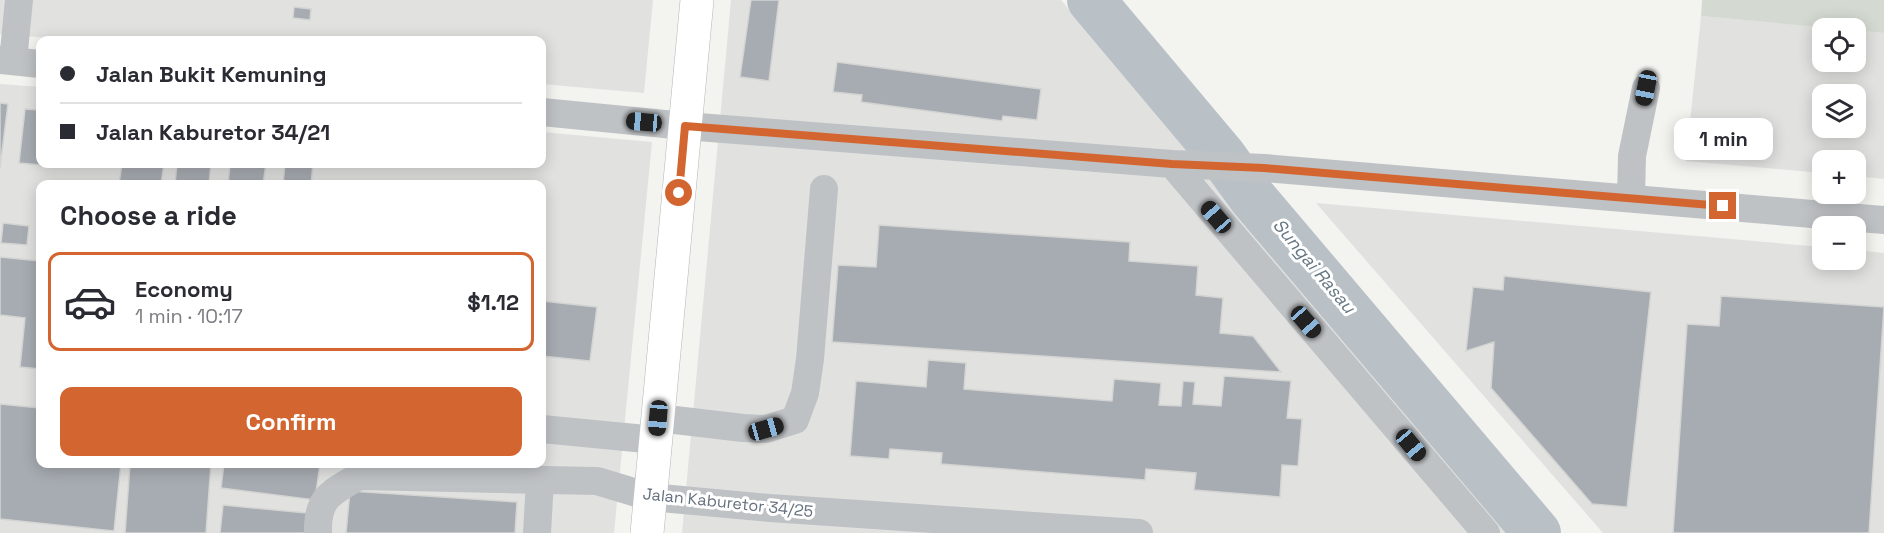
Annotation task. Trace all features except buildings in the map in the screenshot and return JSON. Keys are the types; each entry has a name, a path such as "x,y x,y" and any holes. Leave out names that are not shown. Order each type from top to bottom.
{"main road":[{"path":"647,533 697,0"}],"street":[{"path":"18,61 19,0"},
{"path":"1631,198 1632,156 1646,88"},
{"path":"546,112 685,126 1172,164 1264,168 1884,220"},
{"path":"1172,164 1486,533"},
{"path":"546,429 766,429 795,420 805,393 810,358 824,189"},
{"name":"Jalan Kaburetor 34/25","path":"318,533 318,520 326,497 359,476 597,481 650,497 769,520 1139,533"},
{"path":"537,533 540,480"}],"shaded area":[{"path":"0,0 653,0 644,93 546,84 546,36 36,37 0,34"},
{"path":"731,0 1061,0 1509,533 682,533"},
{"path":"1702,0 1884,0 1884,33 1866,31 1866,18 1812,18 1812,26 1701,16"},
{"path":"1701,16 1812,26 1812,72 1866,72 1866,31 1884,33 1884,179 1866,177 1866,150 1812,150 1812,172 1686,161"},
{"path":"0,84 36,87 36,168 546,168 546,132 652,142 614,533 0,533"},
{"path":"1316,203 1812,246 1812,270 1866,270 1866,251 1884,253 1884,533 1603,533"}],"waterway":[{"name":"Sungai Rasau","path":"1091,0 1223,157 1252,197 1537,533"}],"route":[{"path":"679,193 685,126 1172,164 1264,168 1723,206"}]}
